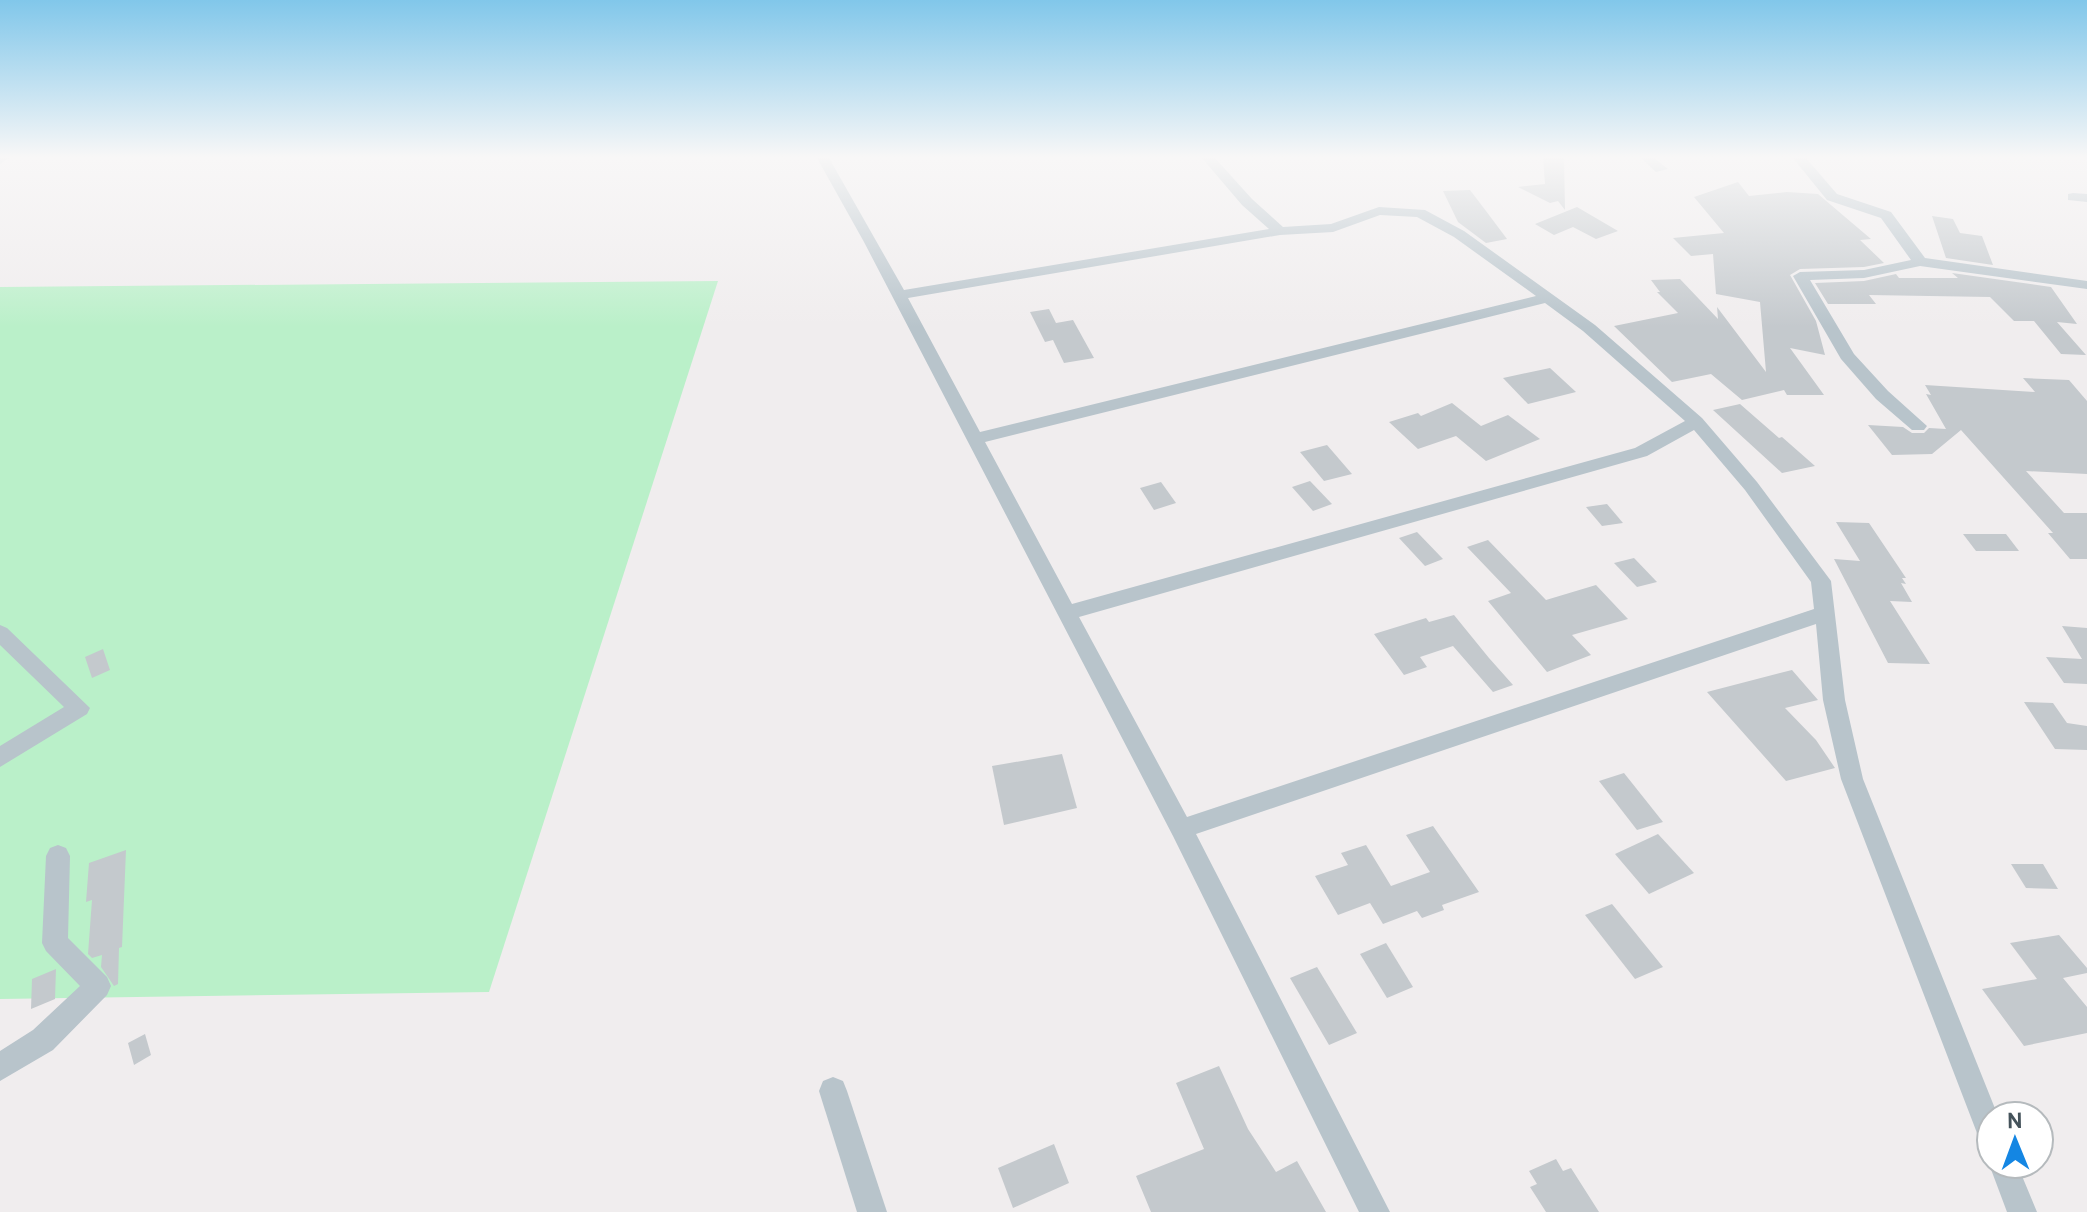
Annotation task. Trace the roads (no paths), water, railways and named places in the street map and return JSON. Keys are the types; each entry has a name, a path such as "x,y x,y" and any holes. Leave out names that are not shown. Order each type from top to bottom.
{"street":[{"path":"854,215 1181,829 1375,1212"},
{"path":"1261,215 1280,231"},
{"path":"899,295 1280,231 1333,228 1369,215"},
{"path":"1423,215 1459,234 1589,328 1696,422 1751,486 1821,581 1834,700 1852,779 1978,1100"},
{"path":"1885,215 1920,262"},
{"path":"1918,426 1882,395 1847,356 1800,276 1864,274 1920,262 2087,285"},
{"path":"974,439 1548,298"},
{"path":"1065,613 1641,452 1696,422"},
{"path":"1181,829 1825,613"},
{"path":"0,633 79,708 0,758"},
{"path":"0,1067 43,1040 98,986 55,943 58,856"},
{"path":"833,1091 872,1212"},
{"path":"2009,1180 2022,1212"}]}
